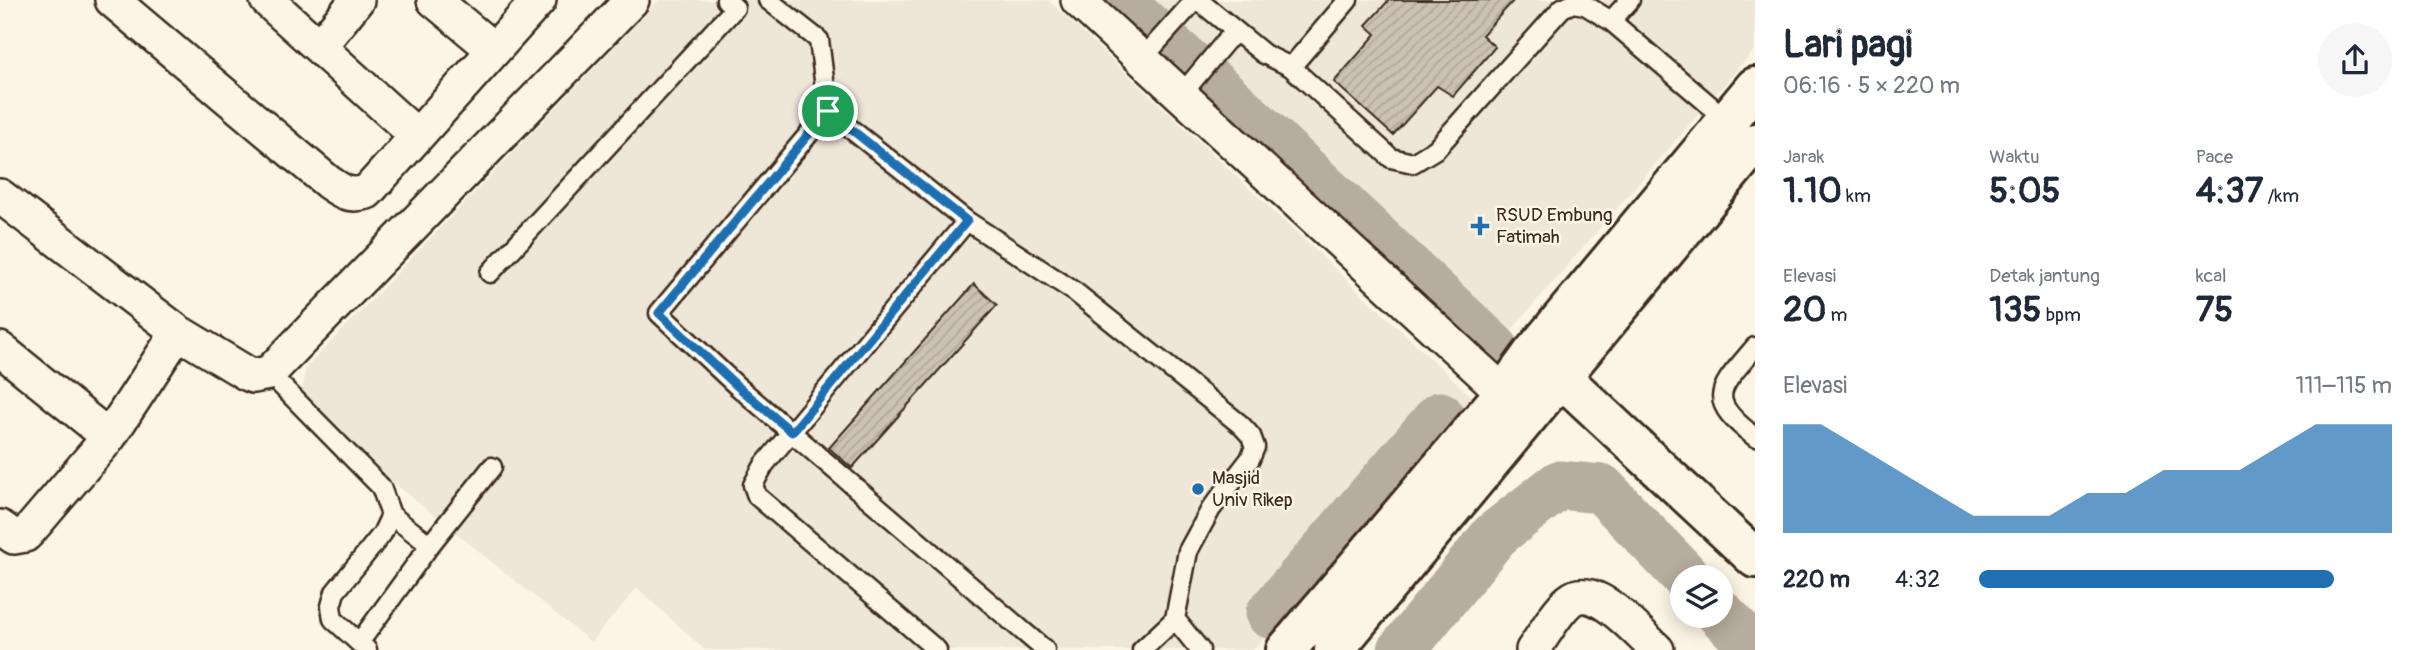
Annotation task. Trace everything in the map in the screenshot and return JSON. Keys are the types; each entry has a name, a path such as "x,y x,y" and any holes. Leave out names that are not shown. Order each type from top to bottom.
{"main road":[{"path":"1334,650 1547,364 1741,132 1755,87"},
{"path":"1547,364 1755,558"},
{"path":"1286,650 1516,404"}],"street":[{"path":"111,0 344,193 353,196 367,192 540,0"},
{"path":"267,0 417,135"},
{"path":"319,47 357,0"},
{"path":"434,0 494,50"},
{"path":"0,197 178,332 246,373 253,376 269,373 632,0"},
{"path":"1078,0 1187,87 1516,404"},
{"path":"0,527 10,536 25,535 109,437 178,332"},
{"path":"0,348 109,437"},
{"path":"1533,650 1567,602 1578,595 1586,594 1605,603 1657,650"}],"lane":[{"path":"768,0 819,40 828,111 967,221 1075,292 1241,425 1251,436 1255,447 1250,459 1211,509 1188,551 1175,619 1142,650"},
{"path":"1291,67 1348,0"},
{"path":"1611,21 1630,0"},
{"path":"490,273 734,3"},
{"path":"1147,54 1194,3 1231,37 1291,67 1391,158 1413,163 1436,149 1562,8 1573,3 1585,5 1611,21 1741,132"},
{"path":"1187,87 1231,37"},
{"path":"828,111 659,313 736,385 1045,650"},
{"path":"937,650 757,496 753,485 757,476 792,432 967,221"},
{"path":"1755,347 1727,381 1721,396 1725,410 1755,437"},
{"path":"269,373 381,487 391,515 430,545"},
{"path":"391,515 382,534 335,592 331,606 333,619 363,646 430,545 492,467"},
{"path":"1175,619 1200,650"}],"shaded area":[{"path":"659,0 1048,0 1473,398 1253,650 705,650 637,588 591,642 301,408 305,369"},
{"name":"RSUD Embung Fatimah","path":"1110,0 1755,0 1755,49 1495,349"}],"building":[{"path":"1389,0 1514,0 1482,35 1495,47 1453,96 1437,86 1393,135 1334,82 1376,34 1366,25"},
{"path":"974,284 997,305 852,468 829,448"}],"waterway":[{"path":"1118,0 1227,97 1495,349"},
{"path":"1270,614 1440,416"},
{"path":"1402,650 1495,535 1559,485 1602,489 1675,565"},
{"path":"1733,626 1755,649"}],"place":[{"name":"RSUD Embung Fatimah","path":"1480,226"},
{"name":"Masjid Univ Rikep","path":"1198,489"}],"route":[{"path":"828,111 967,221 792,432 736,385 659,313 828,111"}]}
